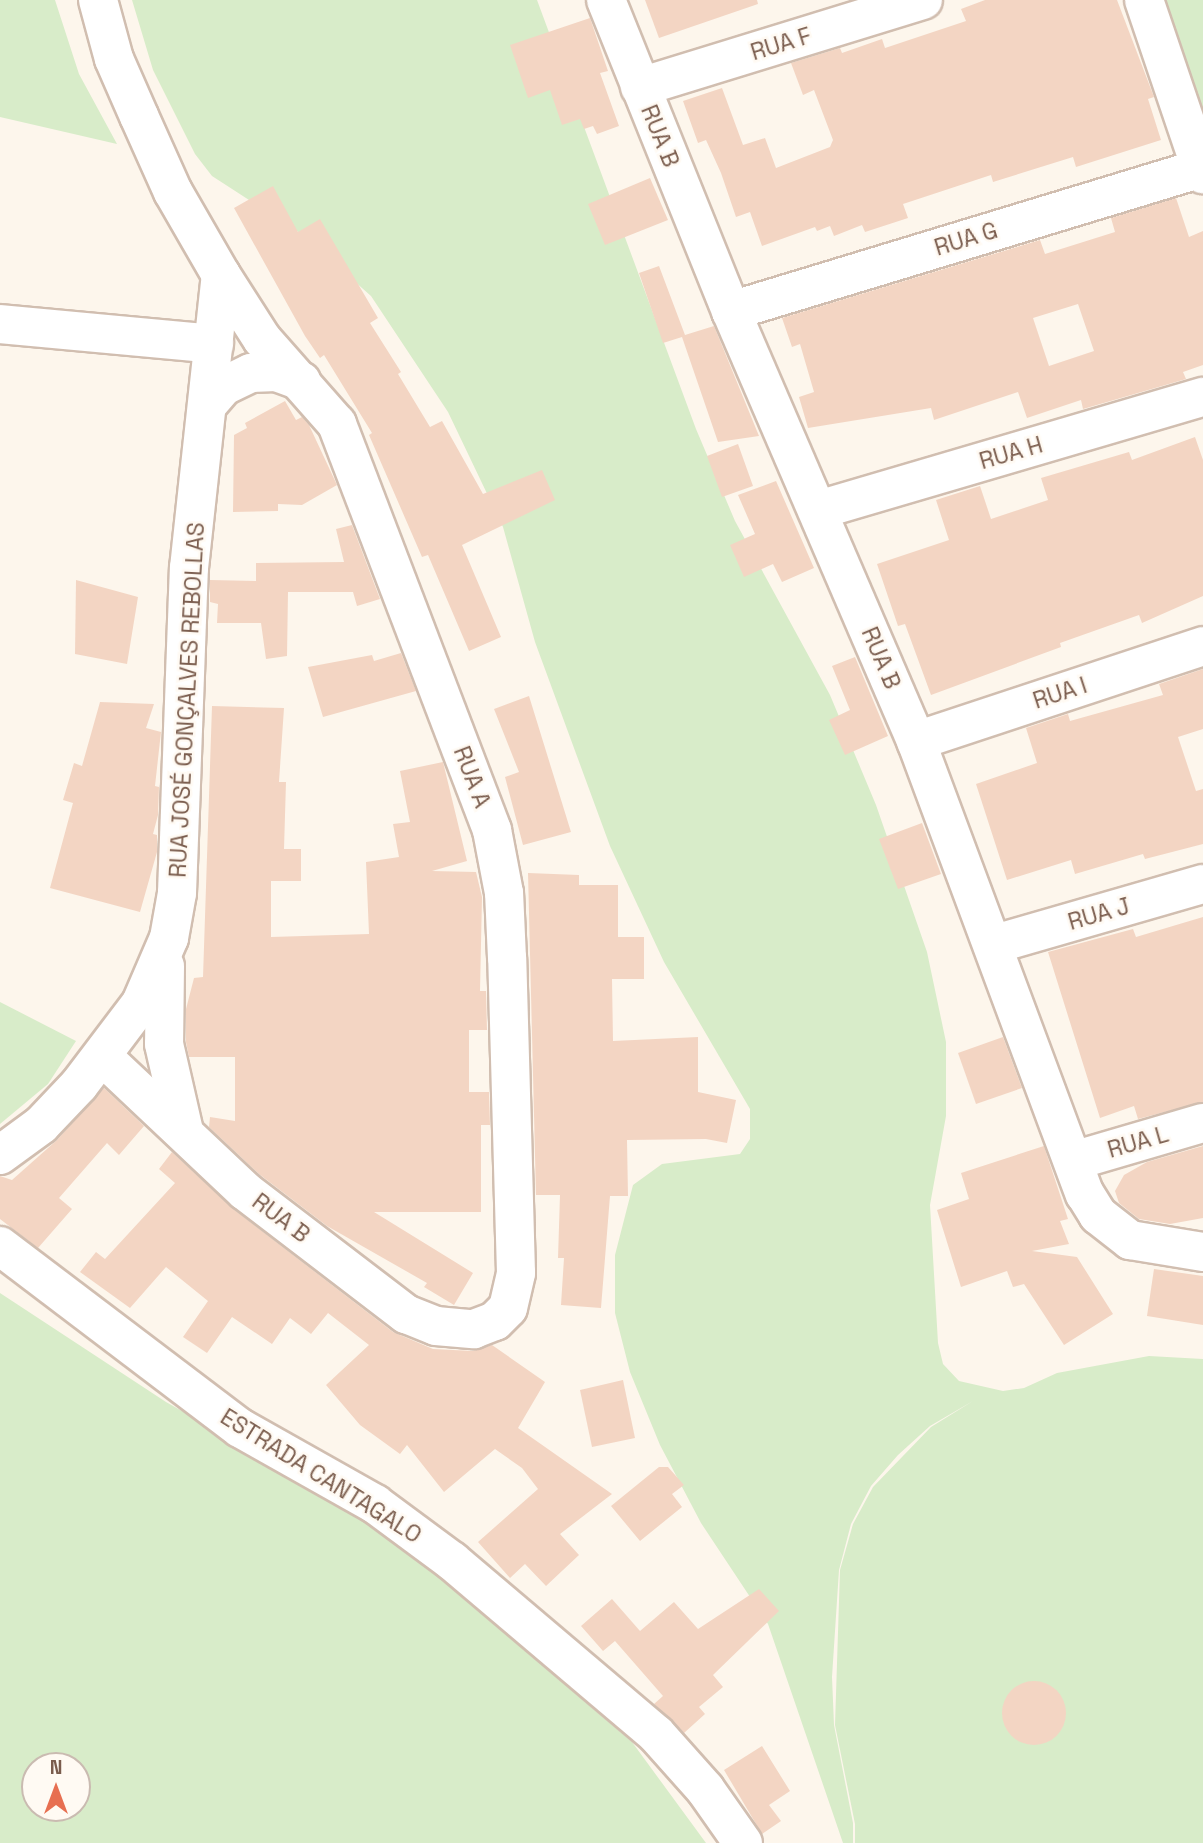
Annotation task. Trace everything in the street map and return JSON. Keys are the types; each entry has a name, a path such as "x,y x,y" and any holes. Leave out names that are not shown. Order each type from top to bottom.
{"street":[{"path":"98,0 114,59 173,192 221,275"},
{"name":"RUA B","path":"606,0 731,311 916,741 995,944 1090,1204 1118,1232 1145,1245 1203,1252"},
{"name":"RUA F","path":"640,87 923,0"},
{"path":"1144,0 1202,171"},
{"name":"RUA G","path":"731,311 1202,171"},
{"name":"RUA JOSÉ GONÇALVES REBOLLAS","path":"0,1155 41,1125 104,1058 141,1003 169,938 177,893 189,568 221,275"},
{"name":"RUA A","path":"221,275 262,339 328,409 345,443 492,830 504,893 516,1273 508,1308 485,1326"},
{"path":"0,324 215,344"},
{"path":"209,402 225,386 251,373 276,372 301,381"},
{"name":"RUA H","path":"818,510 1203,397"},
{"name":"RUA I","path":"916,741 1203,646"},
{"name":"RUA J","path":"995,944 1203,884"},
{"path":"169,938 163,986 164,1044 185,1133"},
{"name":"RUA B","path":"104,1058 246,1191 406,1314 450,1329 485,1326"},
{"name":"RUA L","path":"1073,1161 1203,1123"},
{"name":"ESTRADA CANTAGALO","path":"0,1246 240,1428 375,1504 452,1561 656,1734 705,1789 743,1843"}],"green space":[{"path":"0,0 55,0 79,74 117,144 0,117"},
{"path":"132,0 537,0 696,429 735,521 830,695 876,805 927,952 946,1042 946,1116 930,1205 938,1343 943,1364 959,1381 1003,1391 1024,1388 1057,1373 1149,1356 1203,1359 1203,1843 855,1843 855,1824 835,1725 840,1570 853,1524 873,1487 931,1427 973,1401 930,1426 898,1455 871,1486 851,1524 839,1570 832,1677 834,1725 853,1823 853,1843 843,1843 768,1624 701,1523 660,1445 630,1372 615,1313 615,1255 633,1185 662,1164 740,1154 750,1139 750,1109 664,962 610,846 535,642 503,527 448,412 371,296 300,233 212,176 195,154 153,70"},
{"path":"1160,0 1203,0 1203,124"},
{"path":"0,1002 76,1041 48,1084 0,1124"},
{"path":"0,1293 166,1402 322,1490 422,1562 632,1742 706,1843 0,1843"}],"building":[{"path":"645,0 757,0 758,4 659,38"},
{"path":"985,0 1117,0 1154,97 1148,99 1161,140 1076,167 1073,157 993,182 991,175 903,204 908,218 865,232 862,225 834,236 830,226 817,231 815,227 762,246 750,212 736,217 706,140 698,143 683,101 722,88 743,145 765,138 776,168 830,147 833,140 814,90 803,95 791,63 840,48 842,53 882,39 885,48 966,21 961,9"},
{"path":"590,18 608,71 600,73 619,126 597,134 593,126 584,129 580,119 562,125 550,90 528,98 510,45"},
{"path":"650,178 668,220 605,245 588,204"},
{"path":"273,186 298,232 320,219 378,318 370,323 401,372 398,374 430,427 442,421 483,494 542,470 555,500 462,545 501,637 469,651 428,555 422,557 369,435 372,433 324,355 320,358 305,336 234,208"},
{"path":"1176,198 1189,237 1203,231 1203,365 1183,372 1186,379 1083,409 1081,400 1027,418 1018,392 934,420 931,408 808,428 799,397 814,392 800,344 792,347 782,318 1040,240 1045,254 1115,232 1111,218","holes":["1078,304 1094,351 1049,366 1033,318"]},
{"path":"659,266 685,335 714,326 759,436 718,442 682,337 663,343 639,273"},
{"path":"285,401 296,420 302,417 309,425 337,485 302,505 278,504 278,511 233,512 234,435 247,428 245,423"},
{"path":"1195,437 1203,460 1203,596 1142,623 1139,615 1060,643 1061,647 931,695 905,624 898,626 877,564 949,540 936,500 980,486 991,519 1048,500 1041,478 1129,452 1132,460"},
{"path":"738,444 753,486 722,497 707,456"},
{"path":"776,481 814,568 782,582 773,564 744,577 730,545 755,534 738,495"},
{"path":"352,525 380,599 357,606 353,592 288,592 287,656 266,659 261,623 217,623 218,604 210,602 210,580 256,581 256,563 344,562 336,529"},
{"path":"76,580 138,597 127,664 75,654"},
{"path":"401,653 416,691 323,717 308,667 372,655 374,661"},
{"path":"855,657 888,736 845,755 829,720 850,710 832,666"},
{"path":"1203,669 1203,729 1178,737 1196,791 1203,789 1203,844 1145,859 1143,854 1075,874 1071,860 1007,880 976,784 1037,763 1026,728 1068,714 1070,721 1163,695 1159,684"},
{"path":"529,696 571,832 523,845 505,777 519,772 494,709"},
{"path":"100,702 154,704 146,728 161,732 155,786 159,787 158,815 153,834 157,835 157,852 140,912 50,888 73,803 63,800 74,763 82,766"},
{"path":"212,706 284,708 279,782 286,782 284,849 301,849 301,881 271,881 271,937 369,934 366,862 399,857 393,824 410,822 400,771 443,762 467,861 432,871 476,872 482,897 480,991 486,991 487,1030 469,1030 469,1092 489,1092 490,1125 481,1125 481,1212 374,1212 473,1273 454,1305 424,1287 427,1283 327,1226 259,1174 209,1127 210,1117 235,1121 235,1057 189,1057 186,1042 186,1009 194,978 203,977"},
{"path":"922,823 941,874 898,889 879,839"},
{"path":"528,873 579,875 579,885 618,885 618,937 644,937 644,979 612,979 613,1041 698,1037 698,1092 736,1100 727,1143 706,1139 627,1140 628,1196 610,1196 601,1308 561,1305 564,1258 558,1258 560,1195 536,1195"},
{"path":"1203,917 1203,1102 1138,1119 1134,1106 1100,1118 1048,952 1133,929 1136,937"},
{"path":"1003,1037 1022,1088 976,1104 958,1053"},
{"path":"104,1088 144,1126 119,1155 107,1143 59,1198 72,1209 38,1248 0,1219 0,1176 12,1180 57,1140"},
{"path":"1044,1146 1068,1219 1060,1221 1069,1244 1032,1251 1077,1257 1113,1314 1064,1345 1024,1284 1013,1287 1007,1271 961,1287 937,1210 969,1199 961,1173"},
{"path":"1203,1146 1203,1218 1170,1224 1139,1219 1119,1203 1115,1191 1124,1175 1147,1162"},
{"path":"172,1152 232,1208 393,1332 433,1349 473,1351 492,1345 545,1382 518,1428 612,1494 560,1534 579,1555 546,1586 525,1564 510,1578 478,1542 538,1489 522,1468 495,1449 444,1492 407,1445 400,1454 360,1425 326,1385 369,1345 328,1313 311,1334 290,1318 272,1344 232,1317 207,1353 183,1337 208,1301 166,1267 130,1308 80,1272 96,1252 105,1259 175,1183 159,1169"},
{"path":"1154,1269 1203,1276 1203,1325 1147,1316"},
{"path":"623,1380 635,1438 592,1447 580,1390"},
{"path":"659,1467 668,1467 684,1485 672,1494 682,1507 640,1541 611,1506"},
{"path":"759,1589 779,1611 713,1675 723,1687 699,1707 705,1714 684,1733 654,1704 663,1696 615,1641 603,1651 581,1626 612,1599 640,1631 674,1602 698,1629"},
{"path":"1028,1681 1040,1681 1057,1690 1064,1701 1064,1725 1057,1736 1040,1745 1028,1745 1016,1740 1007,1731 1002,1719 1002,1707 1007,1695 1016,1686"},
{"path":"762,1746 790,1791 769,1805 781,1821 762,1834 724,1770"}]}
